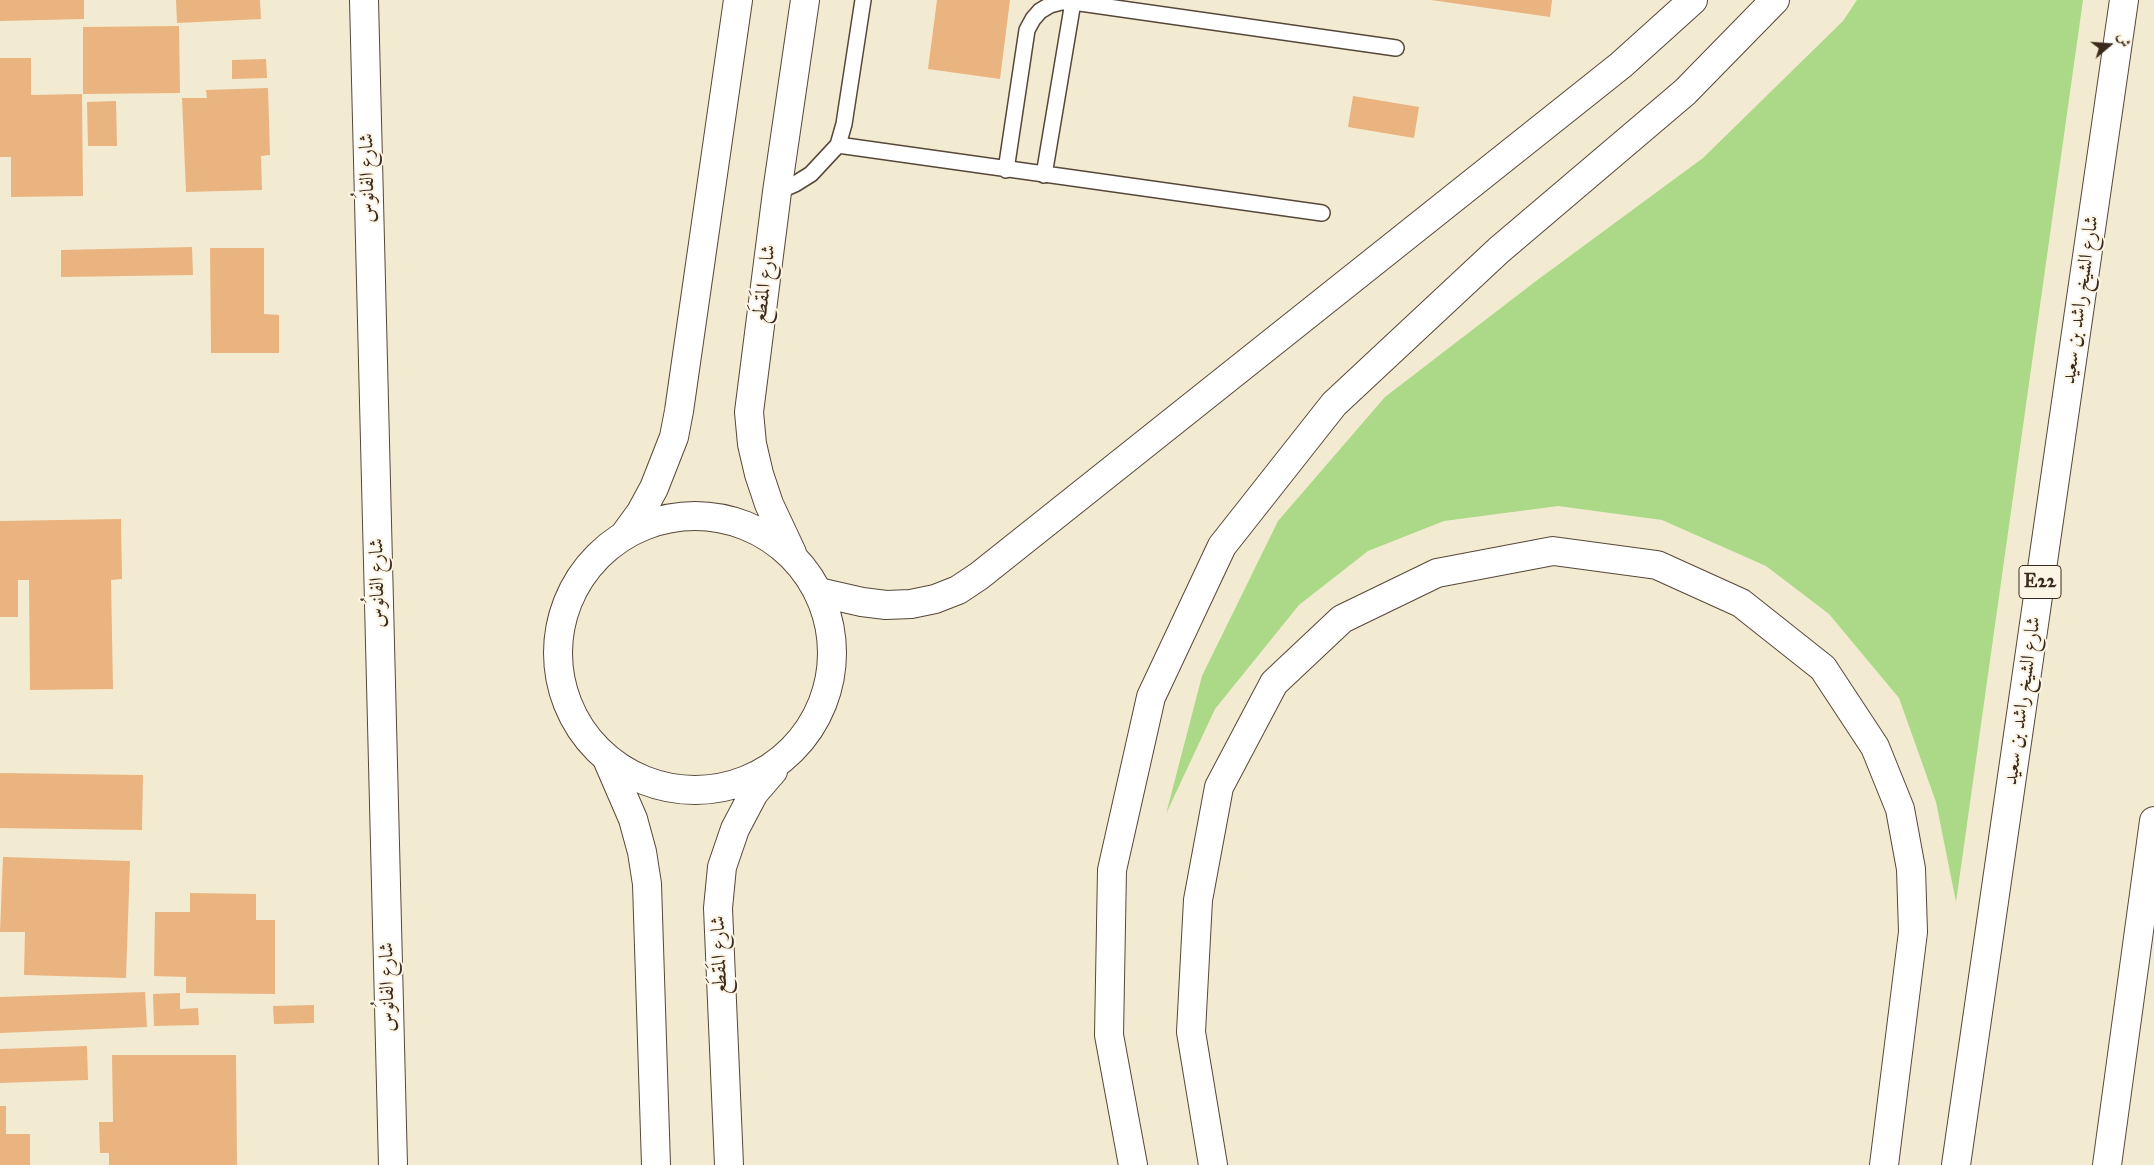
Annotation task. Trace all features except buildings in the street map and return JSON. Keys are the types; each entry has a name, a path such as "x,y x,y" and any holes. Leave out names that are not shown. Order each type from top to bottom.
{"main road":[{"name":"شارع الفانُوس","path":"364,0 393,1165"},
{"path":"625,534 660,520 696,515 733,521 767,537 796,561 818,592 830,627 832,665 830,674 823,701 806,734 780,762 748,780 712,790 674,789 639,778 607,758 582,730 565,697 558,660 561,623 574,588 596,557 625,534 641,512 654,488 674,437 738,0"},
{"name":"شارع المَقطَع","path":"796,561 768,504 752,444 749,412 777,192 805,0"},
{"path":"818,592 886,606 911,604 935,599 958,590 979,576 1613,71 1693,0"},
{"path":"1133,1165 1109,1034 1112,870 1150,697 1222,546 1334,404 1498,250 1685,92 1775,0"},
{"name":"شارع الشيخ راشد بن سعيد","path":"1956,1165 2124,0"},
{"path":"1213,1165 1191,1032 1198,900 1219,787 1274,683 1342,619 1437,573 1553,551 1656,565 1741,603 1823,668 1875,747 1900,809 1911,869 1913,932 1884,1165"},
{"path":"607,758 633,819 647,884 656,1165"},
{"name":"شارع المَقطَع","path":"729,1165 718,908 722,867 742,814 754,793 780,762"},
{"path":"2108,1165 2154,822"}],"lane":[{"path":"777,192 811,174 838,145 844,124 863,0"},
{"path":"1006,170 1027,30 1033,19 1050,5 1061,2 1082,2 1396,48"},
{"path":"1044,175 1082,2"},
{"path":"838,145 1322,213"}],"green space":[{"path":"1857,0 2083,0 1956,902 1936,802 1899,698 1829,614 1766,566 1662,520 1558,506 1444,521 1368,551 1299,605 1215,709 1166,814 1202,676 1278,521 1385,397 1536,281 1703,158 1843,21"}]}
